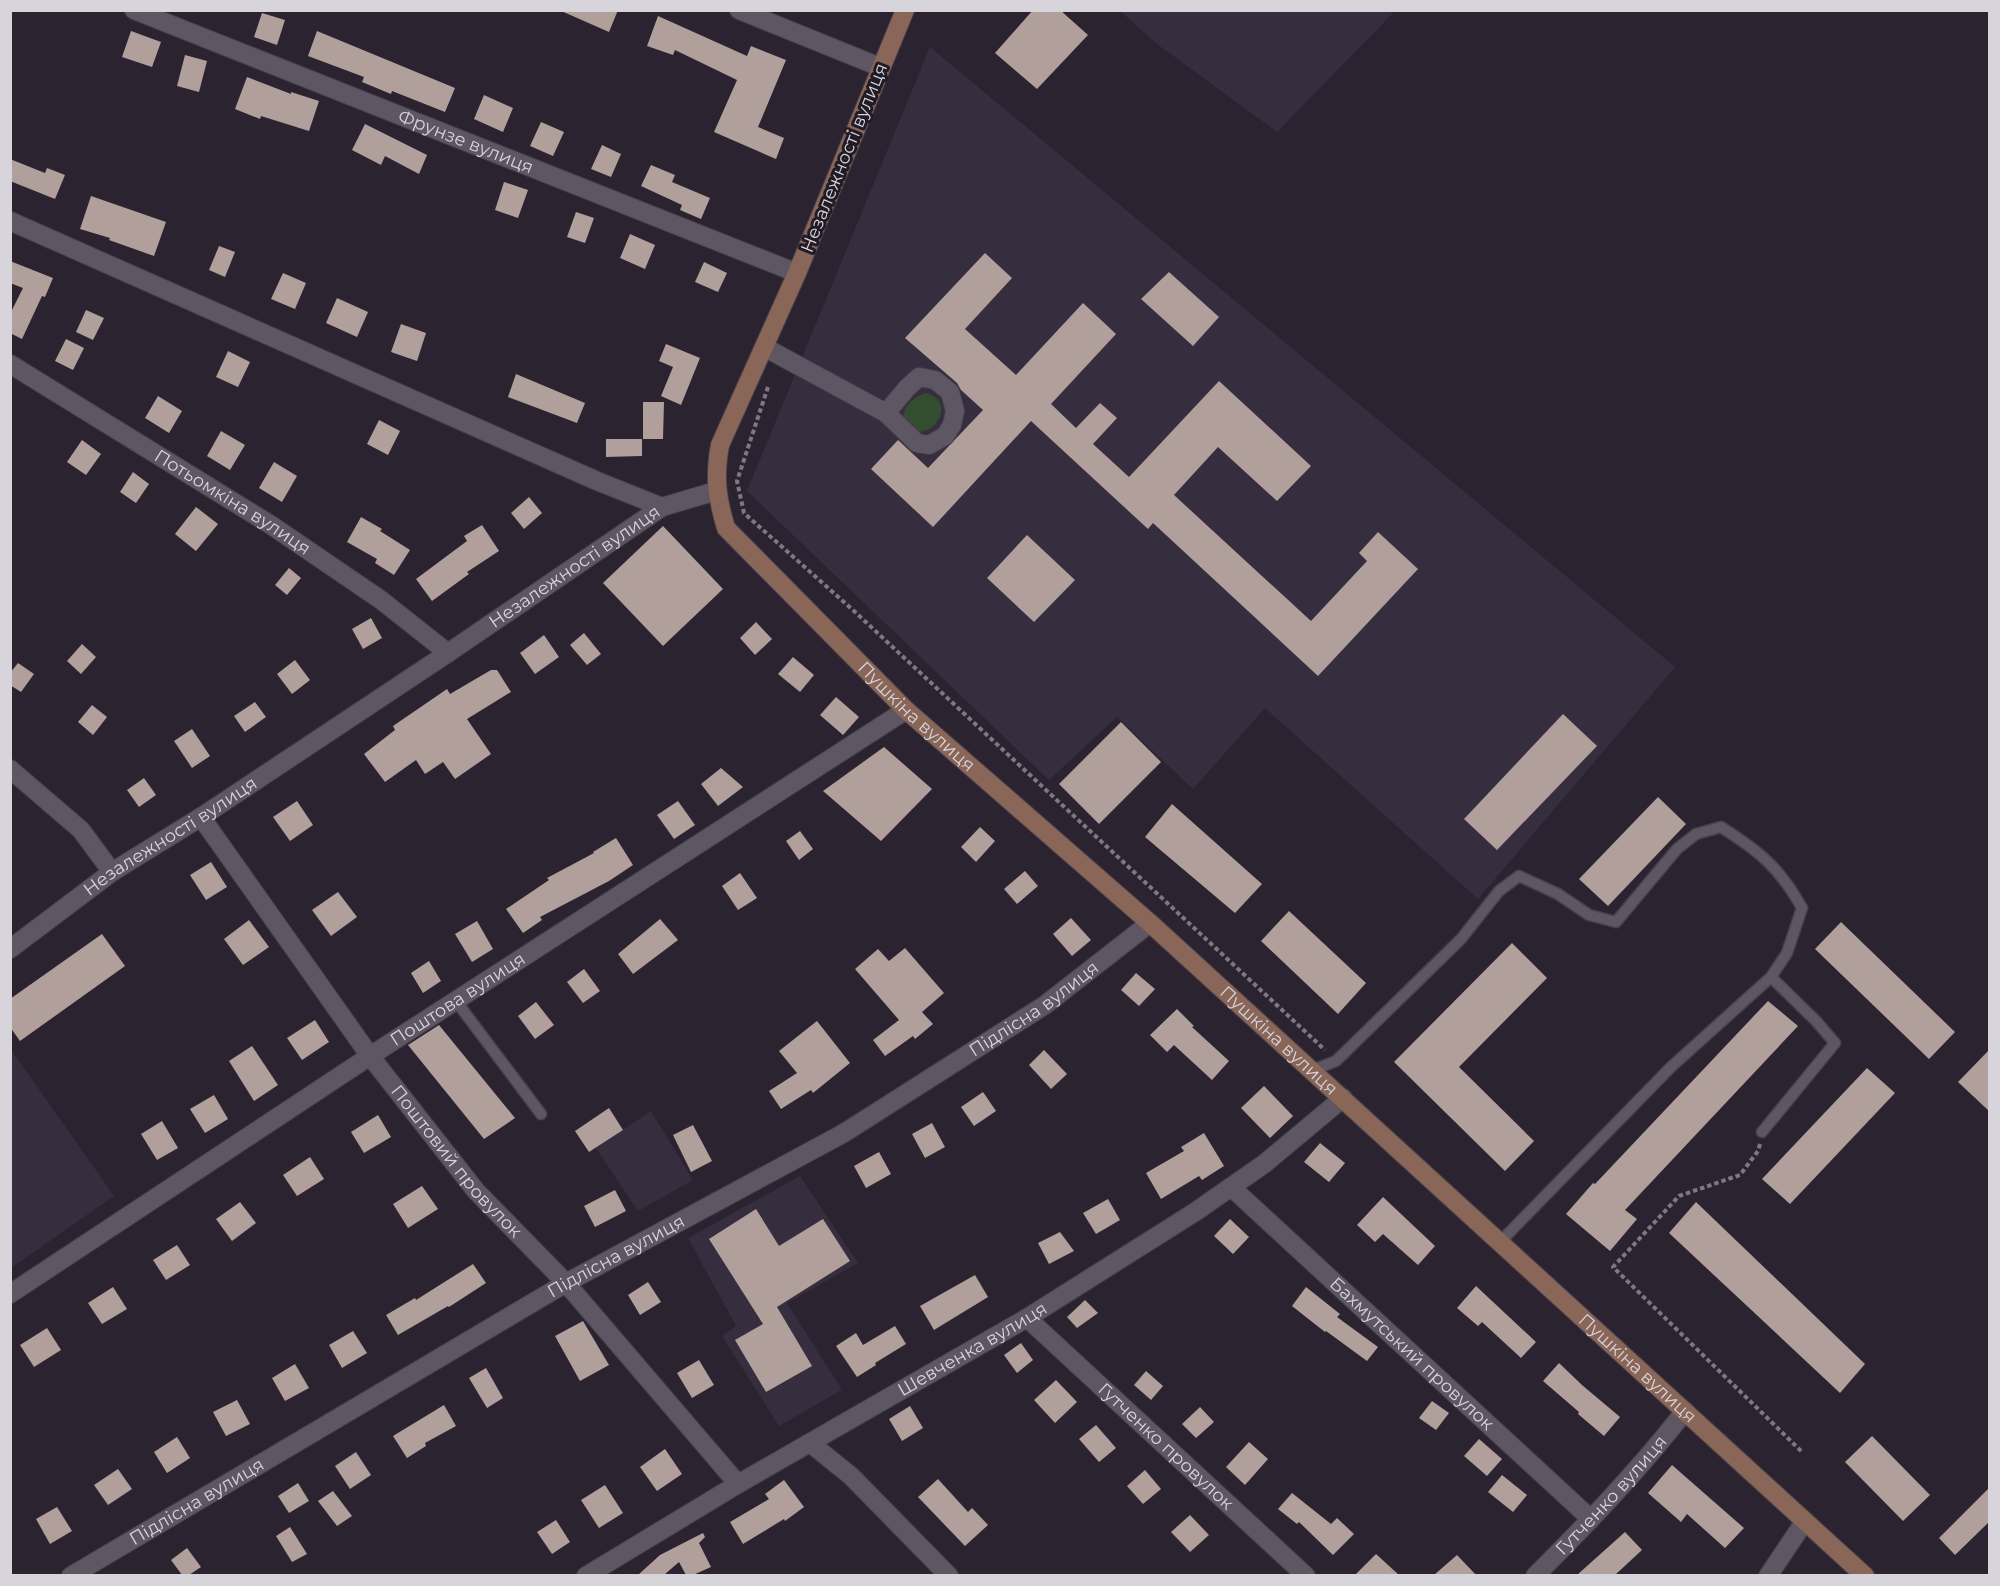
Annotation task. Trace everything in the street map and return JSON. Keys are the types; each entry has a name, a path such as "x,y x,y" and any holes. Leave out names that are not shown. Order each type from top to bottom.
{"main road":[{"name":"Незалежності вулиця","path":"716,491 715,468 720,445 771,351 797,273 905,10"},
{"name":"Пушкіна вулиця","path":"716,491 726,528 906,710 1150,923 1865,1575"}],"street":[{"name":"Фрунзе вулиця","path":"134,10 797,273"},
{"path":"739,10 880,67"},
{"path":"10,221 586,476 663,507"},
{"path":"771,351 886,413"},
{"name":"Потьомкіна вулиця","path":"10,364 271,525 381,600 448,653"},
{"name":"Незалежності вулиця","path":"10,949 112,872 201,817 663,507 716,491"},
{"name":"Поштова вулиця","path":"10,1294 370,1056 906,710"},
{"path":"10,769 81,830 112,872"},
{"name":"Поштовий провулок","path":"201,817 370,1056 476,1191 566,1283 738,1484"},
{"name":"Підлісна вулиця","path":"71,1575 566,1283 844,1133 1045,1005 1150,923"},
{"name":"Шевченка вулиця","path":"585,1575 1027,1318 1231,1187 1264,1164 1343,1098"},
{"name":"Бахмутський провулок","path":"1231,1187 1591,1520"},
{"name":"Гутченко провулок","path":"1027,1318 1306,1575"},
{"name":"Гутченко вулиця","path":"1535,1575 1591,1520 1649,1456 1685,1411"},
{"path":"810,1443 851,1476 949,1575"},
{"path":"1768,1575 1806,1521"}],"lane":[{"path":"1312,1070 1336,1061 1461,939 1499,891 1519,876 1558,894 1589,915 1616,922 1677,849 1696,834 1721,827 1755,849 1788,883 1802,908 1787,953 1772,977 1671,1067 1500,1242"},
{"path":"1762,1132 1835,1043 1772,977"},
{"path":"456,1001 541,1114"}],"path":[{"path":"771,351 737,481 744,513 870,627 1336,1061"},
{"path":"1762,1132 1758,1151 1740,1175 1679,1196 1613,1267 1802,1452"}],"shaded area":[{"path":"1120,11 1395,11 1277,132 1157,44"},
{"path":"930,47 1675,667 1478,899 1265,708 1193,789 1117,717 1049,780 747,491"},
{"path":"10,1048 114,1196 11,1268 10,1268"},
{"path":"651,1111 693,1180 638,1211 596,1148"},
{"path":"800,1176 858,1263 787,1303 842,1390 779,1426 722,1336 736,1326 688,1238"}],"green space":[{"path":"926,393 940,402 940,416 930,428 912,432 903,422 904,412 913,400"}],"building":[{"path":"559,10 618,10 609,32"},
{"path":"1033,10 1060,10 1088,35 1037,89 995,53"},
{"path":"262,13 285,20 277,45 254,37"},
{"path":"658,16 747,56 751,46 786,60 758,127 784,138 776,159 714,132 737,80 675,50 673,55 647,46"},
{"path":"131,31 161,42 152,67 122,57"},
{"path":"317,31 455,88 445,112 392,91 391,94 362,82 364,77 308,56"},
{"path":"185,55 207,61 199,92 177,86"},
{"path":"247,77 291,94 291,92 319,101 309,131 261,116 260,119 235,109"},
{"path":"484,95 513,108 503,132 474,119"},
{"path":"541,122 564,132 553,156 530,146"},
{"path":"365,124 427,155 419,174 385,156 381,165 352,150"},
{"path":"602,145 621,154 611,177 591,169"},
{"path":"10,159 45,173 47,168 65,175 55,199 10,181"},
{"path":"651,165 675,175 672,182 710,198 701,219 680,210 682,205 641,186"},
{"path":"504,182 528,190 518,218 495,210"},
{"path":"91,196 166,222 154,256 109,240 110,238 80,229"},
{"path":"576,212 594,218 585,243 567,237"},
{"path":"630,234 655,245 645,269 620,258"},
{"path":"219,246 235,252 225,277 209,270"},
{"path":"985,253 1012,278 965,329 1016,375 1083,303 1116,334 1051,404 1076,428 1100,403 1117,418 1093,444 1129,477 1219,381 1311,466 1277,501 1218,447 1174,495 1311,621 1367,561 1359,553 1378,532 1418,569 1318,676 1153,523 1148,529 1031,421 933,527 871,469 898,440 928,468 983,410 961,390 957,383 905,338"},
{"path":"10,261 53,278 22,339 10,333 10,314 23,288 10,283"},
{"path":"704,262 727,273 718,292 695,282"},
{"path":"1169,272 1219,317 1193,346 1141,299"},
{"path":"283,273 306,283 295,309 271,299"},
{"path":"337,298 368,312 357,337 326,323"},
{"path":"86,310 104,318 93,340 76,332"},
{"path":"401,324 426,333 417,361 391,352"},
{"path":"66,339 84,348 73,370 55,361"},
{"path":"666,344 700,358 681,405 661,396 673,367 659,361"},
{"path":"228,351 250,362 238,387 216,377"},
{"path":"516,374 585,403 577,423 508,397"},
{"path":"158,396 182,411 169,433 145,418"},
{"path":"643,402 664,402 663,439 643,439"},
{"path":"379,420 400,431 388,455 367,444"},
{"path":"221,431 245,445 230,470 207,456"},
{"path":"606,439 642,439 642,456 606,457"},
{"path":"82,440 101,454 86,475 67,462"},
{"path":"274,462 297,476 282,502 259,488"},
{"path":"133,472 149,484 136,503 120,492"},
{"path":"529,497 542,513 524,529 511,513"},
{"path":"196,507 218,524 196,551 175,534"},
{"path":"361,517 410,550 394,575 375,563 377,559 347,542"},
{"path":"482,525 499,551 467,572 469,574 432,601 416,579 467,541 464,536"},
{"path":"663,526 723,589 663,646 603,583"},
{"path":"1027,535 1075,580 1034,622 987,578"},
{"path":"289,568 301,578 287,595 275,585"},
{"path":"371,618 382,638 363,649 352,629"},
{"path":"756,622 772,639 755,655 740,638"},
{"path":"584,633 601,654 587,665 570,645"},
{"path":"544,635 559,657 535,674 520,653"},
{"path":"82,644 96,657 81,674 67,661"},
{"path":"793,657 814,675 800,692 778,674"},
{"path":"295,660 310,680 292,694 277,674"},
{"path":"18,663 34,674 21,692 10,685 10,673"},
{"path":"491,670 497,670 511,692 467,719 491,754 455,779 443,762 425,774 416,760 385,782 364,754 395,730 393,726 447,689 450,694"},
{"path":"836,697 859,717 843,735 820,715"},
{"path":"255,702 266,717 245,732 234,716"},
{"path":"92,705 107,717 93,735 78,722"},
{"path":"1563,714 1597,746 1497,850 1464,819"},
{"path":"1121,722 1161,762 1099,824 1059,784"},
{"path":"192,729 210,756 192,768 174,741"},
{"path":"884,747 932,789 881,841 823,791"},
{"path":"721,768 743,787 718,806 701,784"},
{"path":"144,778 156,795 139,807 127,790"},
{"path":"1658,797 1686,824 1608,906 1579,879"},
{"path":"297,801 313,825 290,841 273,817"},
{"path":"678,801 695,825 674,839 657,815"},
{"path":"1172,804 1262,884 1235,913 1145,837"},
{"path":"980,827 995,841 976,862 961,847"},
{"path":"800,831 813,849 799,860 786,841"},
{"path":"616,838 633,865 609,881 540,917 542,920 523,933 506,909 549,880 547,878 594,853"},
{"path":"211,862 227,887 206,900 190,875"},
{"path":"1025,871 1038,886 1017,904 1004,889"},
{"path":"740,873 757,898 738,910 722,886"},
{"path":"338,892 357,917 331,936 312,910"},
{"path":"1289,911 1366,983 1338,1014 1261,941"},
{"path":"1071,918 1091,940 1072,956 1053,934"},
{"path":"660,919 678,940 633,974 618,954"},
{"path":"249,920 269,947 243,965 224,939"},
{"path":"477,921 493,949 472,962 455,934"},
{"path":"1841,922 1955,1032 1929,1059 1815,949"},
{"path":"102,934 125,966 20,1041 10,1027 10,999"},
{"path":"1512,943 1547,978 1459,1067 1534,1141 1505,1171 1394,1062"},
{"path":"905,948 944,993 922,1012 933,1024 915,1039 913,1036 885,1056 873,1040 899,1020 855,969 878,949 889,961"},
{"path":"429,961 441,981 423,993 411,973"},
{"path":"584,969 600,991 583,1003 567,982"},
{"path":"1136,973 1155,989 1139,1006 1121,990"},
{"path":"1768,1001 1798,1026 1625,1210 1637,1219 1610,1251 1566,1214"},
{"path":"536,1002 554,1025 535,1039 518,1016"},
{"path":"1177,1009 1194,1026 1192,1027 1229,1061 1212,1080 1174,1045 1167,1052 1150,1035"},
{"path":"315,1020 329,1042 302,1060 287,1038"},
{"path":"817,1021 850,1063 813,1093 811,1090 781,1109 769,1091 797,1073 779,1051"},
{"path":"439,1025 515,1118 484,1139 408,1045"},
{"path":"252,1046 278,1085 254,1101 229,1061"},
{"path":"1044,1050 1067,1074 1051,1089 1029,1065"},
{"path":"1989,1050 1989,1111 1958,1082"},
{"path":"1867,1068 1895,1093 1790,1204 1762,1179"},
{"path":"1264,1086 1293,1116 1270,1138 1241,1108"},
{"path":"983,1092 996,1111 974,1126 961,1107"},
{"path":"214,1095 228,1119 205,1133 190,1109"},
{"path":"609,1108 623,1130 589,1152 575,1131"},
{"path":"378,1115 391,1137 364,1153 351,1132"},
{"path":"162,1121 178,1148 157,1160 141,1134"},
{"path":"932,1123 945,1147 925,1158 912,1134"},
{"path":"693,1125 712,1161 691,1172 673,1135"},
{"path":"1204,1133 1224,1166 1202,1180 1199,1176 1161,1199 1146,1173 1184,1151 1181,1147"},
{"path":"1320,1143 1345,1163 1329,1182 1304,1162"},
{"path":"879,1152 891,1174 866,1188 854,1166"},
{"path":"310,1157 324,1179 297,1196 283,1175"},
{"path":"422,1186 438,1209 408,1228 393,1204"},
{"path":"615,1190 626,1211 595,1227 584,1206"},
{"path":"1383,1197 1435,1246 1418,1265 1383,1234 1375,1242 1357,1225"},
{"path":"1108,1199 1120,1220 1096,1234 1083,1213"},
{"path":"240,1202 256,1223 232,1241 216,1219"},
{"path":"1696,1202 1865,1364 1840,1393 1669,1233"},
{"path":"756,1209 779,1246 823,1219 850,1261 777,1307 812,1366 766,1392 735,1340 763,1324 709,1239"},
{"path":"1230,1219 1249,1237 1233,1254 1214,1236"},
{"path":"1060,1232 1074,1251 1049,1264 1038,1243"},
{"path":"177,1245 190,1265 166,1280 153,1260"},
{"path":"473,1264 486,1283 449,1307 398,1335 386,1315 415,1298 416,1300"},
{"path":"975,1275 988,1297 934,1330 920,1306"},
{"path":"648,1282 661,1302 640,1315 628,1295"},
{"path":"1476,1286 1536,1342 1521,1358 1482,1322 1478,1326 1457,1308"},
{"path":"113,1287 127,1309 102,1324 88,1303"},
{"path":"1306,1287 1340,1314 1337,1317 1378,1347 1367,1361 1292,1306"},
{"path":"1085,1300 1098,1313 1077,1328 1067,1317"},
{"path":"583,1321 609,1365 580,1381 555,1336"},
{"path":"895,1326 906,1344 857,1377 836,1346 856,1333 863,1345"},
{"path":"47,1328 61,1350 34,1367 20,1345"},
{"path":"353,1331 367,1353 342,1368 329,1345"},
{"path":"1021,1343 1033,1360 1017,1373 1004,1355"},
{"path":"699,1360 714,1385 692,1398 677,1373"},
{"path":"1559,1363 1620,1417 1604,1436 1543,1381"},
{"path":"295,1364 309,1388 285,1401 272,1378"},
{"path":"486,1368 503,1398 487,1408 469,1378"},
{"path":"1146,1371 1163,1386 1151,1400 1134,1385"},
{"path":"1056,1380 1077,1402 1055,1423 1034,1400"},
{"path":"237,1400 250,1424 226,1436 213,1412"},
{"path":"1432,1401 1449,1413 1436,1430 1419,1418"},
{"path":"444,1405 456,1426 425,1443 426,1446 407,1458 393,1436"},
{"path":"910,1406 923,1428 902,1441 889,1419"},
{"path":"1200,1407 1214,1422 1196,1438 1182,1424"},
{"path":"1096,1425 1116,1448 1099,1462 1079,1439"},
{"path":"1872,1436 1930,1495 1903,1521 1845,1462"},
{"path":"177,1437 190,1458 167,1473 154,1452"},
{"path":"1479,1439 1502,1459 1487,1476 1464,1456"},
{"path":"1249,1442 1268,1459 1245,1485 1226,1467"},
{"path":"665,1449 682,1474 657,1491 640,1467"},
{"path":"356,1452 371,1475 350,1489 335,1466"},
{"path":"1672,1465 1744,1528 1725,1548 1687,1514 1681,1522 1648,1493"},
{"path":"118,1469 132,1489 108,1505 94,1485"},
{"path":"1145,1470 1161,1489 1143,1504 1127,1486"},
{"path":"1502,1475 1527,1495 1513,1512 1488,1492"},
{"path":"938,1479 968,1512 972,1508 988,1525 965,1546 918,1497"},
{"path":"784,1480 804,1507 785,1521 784,1519 743,1544 730,1522 769,1499 765,1494"},
{"path":"298,1483 309,1501 289,1513 278,1496"},
{"path":"605,1485 623,1513 599,1528 581,1500"},
{"path":"1989,1488 1989,1522 1955,1555 1939,1538"},
{"path":"333,1491 352,1516 337,1526 318,1501"},
{"path":"1292,1493 1331,1524 1337,1518 1354,1534 1333,1555 1299,1522 1297,1524 1278,1509"},
{"path":"57,1507 72,1531 50,1544 36,1519"},
{"path":"1190,1515 1209,1535 1190,1552 1171,1532"},
{"path":"556,1520 570,1542 552,1554 537,1532"},
{"path":"290,1527 307,1554 292,1562 276,1536"},
{"path":"1625,1532 1642,1550 1615,1575 1577,1575"},
{"path":"703,1533 705,1537 699,1543 711,1567 693,1575 686,1575 679,1562 664,1575 638,1575 660,1555"},
{"path":"187,1548 201,1567 189,1575 182,1575 171,1560"},
{"path":"1376,1554 1399,1575 1355,1575"},
{"path":"1457,1555 1476,1575 1434,1575"}]}
